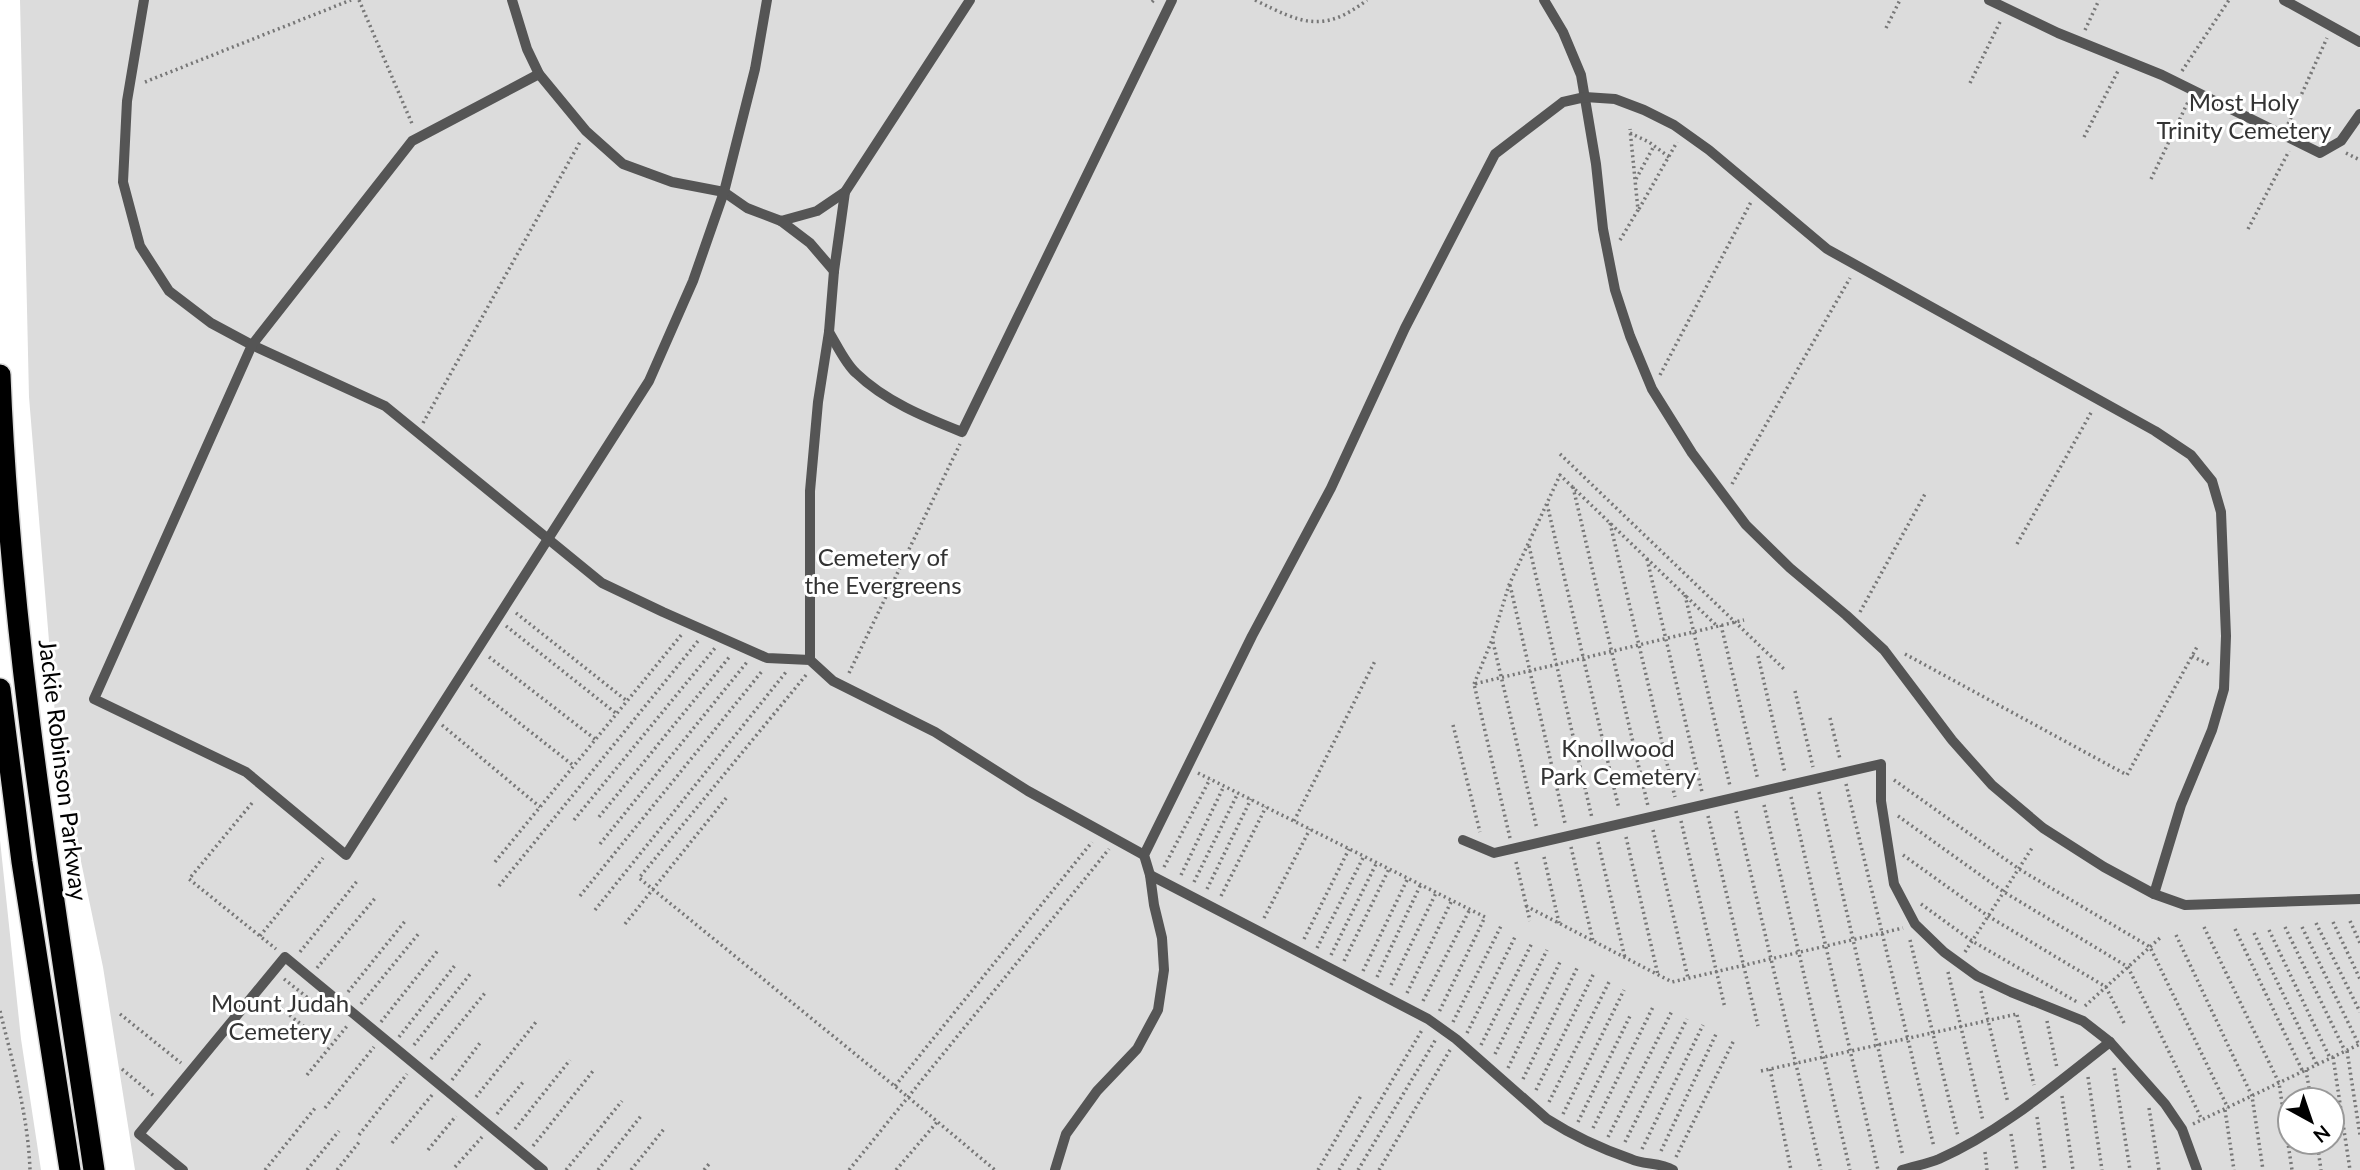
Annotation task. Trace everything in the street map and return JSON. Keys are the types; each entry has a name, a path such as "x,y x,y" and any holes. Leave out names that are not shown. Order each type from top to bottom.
{"highway":[{"name":"Jackie Robinson Parkway","path":"0,375 3,448 23,666 94,1170"},
{"path":"0,689 22,862 68,1163"}],"lane":[{"path":"144,0 129,89 123,182 141,246 169,291 211,323 252,345 385,406 602,583 755,652 773,658 812,662 833,681 935,732 1028,791 1144,855"},
{"path":"512,0 527,49 539,74 586,131 623,164 672,182 724,192 747,208 781,221 810,243 834,271"},
{"path":"539,74 412,141 252,345 94,699 246,772 346,855 649,381 693,281 724,192 755,69 767,0"},
{"path":"781,221 817,211 845,192 970,0"},
{"path":"829,331 854,372 885,396 922,416 962,432 1171,0"},
{"path":"1544,0 1563,32 1581,75 1603,229 1615,290 1630,336 1652,388 1692,453 1746,525 1790,569 1884,650 1952,740 1992,785 2043,828 2104,867 2154,894 2185,905 2360,899"},
{"path":"1989,0 2175,82 2320,153 2341,141 2360,114"},
{"path":"2284,0 2360,42"},
{"path":"1055,1170 1066,1134 1097,1091 1137,1049 1158,1010 1164,970 1162,938 1144,855 1252,636 1331,488 1405,328 1495,154 1563,102 1585,97 1615,99 1644,110 1683,131 1827,249 2155,431 2190,455 2212,481 2221,512 2226,636 2224,689 2212,730 2181,805 2154,894"},
{"path":"812,662 810,491 818,402 845,192"},
{"path":"1463,840 1494,853 1881,764 1881,804 1894,884 1911,926 1977,976 2074,1016 2110,1042 2165,1104 2182,1129 2197,1170"},
{"path":"1150,875 1400,1005 1433,1017 1461,1037 1547,1119 1564,1130 1631,1165 1655,1164 1672,1169"},
{"path":"183,1170 139,1134 274,971 288,960 543,1170"},
{"path":"1904,1169 1937,1160 1986,1133 2036,1099 2110,1042"}],"path":[{"path":"129,89 351,0"},
{"path":"359,0 418,138"},
{"path":"1255,0 1288,16 1324,23 1348,14 1367,0"},
{"path":"1886,28 1900,0"},
{"path":"2080,42 2099,0"},
{"path":"2175,82 2229,0"},
{"path":"1970,83 2007,9"},
{"path":"2283,135 2332,27"},
{"path":"2084,137 2124,60"},
{"path":"2151,179 2194,91"},
{"path":"418,432 586,131"},
{"path":"1638,210 1630,131 1669,157"},
{"path":"1615,239 1616,247 1683,131"},
{"path":"2248,229 2295,140"},
{"path":"1635,181 1654,146"},
{"path":"1655,372 1658,378 1757,191"},
{"path":"1724,482 1730,489 1857,265"},
{"path":"2017,544 2098,400"},
{"path":"843,686 959,449 962,432"},
{"path":"1560,454 1784,669"},
{"path":"1530,921 1474,684 1492,640 1509,584 1560,475 1719,626 1850,1170"},
{"path":"1573,487 1688,978"},
{"path":"1868,620 1858,612 1925,494"},
{"path":"1547,503 1658,975"},
{"path":"1610,523 1725,1008"},
{"path":"1528,544 1625,958"},
{"path":"1509,584 1593,941"},
{"path":"1685,595 1821,1170"},
{"path":"505,604 627,701"},
{"path":"496,619 617,714"},
{"path":"1474,684 1744,620"},
{"path":"495,862 690,624"},
{"path":"499,886 706,631"},
{"path":"574,820 723,638"},
{"path":"1492,640 1559,923"},
{"path":"599,817 738,645"},
{"path":"1902,657 1897,649 2127,775 2198,645"},
{"path":"478,648 595,739"},
{"path":"600,844 755,652"},
{"path":"1758,656 1878,1170"},
{"path":"2192,656 2224,673"},
{"path":"580,896 773,658"},
{"path":"595,910 796,659"},
{"path":"1294,821 1376,659"},
{"path":"812,662 639,878 995,1170"},
{"path":"460,677 574,766"},
{"path":"1795,691 1878,1045 1904,1169"},
{"path":"433,718 540,807"},
{"path":"1830,718 1937,1160"},
{"path":"1453,725 1485,850"},
{"path":"1187,767 1485,917 1433,1017 1339,1170"},
{"path":"1881,771 2019,869 2150,947 2226,1109 2234,1170"},
{"path":"1163,871 1210,779"},
{"path":"1178,880 1224,786"},
{"path":"1192,887 1238,793"},
{"path":"625,924 727,797"},
{"path":"1205,894 1251,799"},
{"path":"252,803 189,879 288,960 358,880"},
{"path":"1881,804 2004,892 2128,967 2202,1120"},
{"path":"1218,901 1266,807"},
{"path":"1261,923 1310,829"},
{"path":"895,1086 1101,831"},
{"path":"849,1170 1116,839"},
{"path":"1888,844 1988,916 2106,987 2126,1025"},
{"path":"1958,963 2032,848"},
{"path":"1302,944 1349,849"},
{"path":"1315,951 1364,856"},
{"path":"260,936 323,858"},
{"path":"1325,967 1377,862"},
{"path":"1338,973 1389,869"},
{"path":"1357,982 1408,878"},
{"path":"1371,990 1420,884"},
{"path":"1894,884 1972,941 2085,1006"},
{"path":"1385,997 1436,892"},
{"path":"309,977 376,897"},
{"path":"1400,1005 1452,900"},
{"path":"1526,906 1672,982 1911,926 1961,1148"},
{"path":"1421,1005 1470,909"},
{"path":"340,1002 406,920"},
{"path":"2350,921 2360,943"},
{"path":"2333,922 2360,979"},
{"path":"2316,923 2360,1012"},
{"path":"1358,1170 1447,1026 1500,926"},
{"path":"2204,927 2279,1083 2292,1170"},
{"path":"2285,927 2346,1051 2360,1135"},
{"path":"2182,1129 2360,1045 2302,927"},
{"path":"2235,929 2305,1071 2308,1086"},
{"path":"2269,930 2332,1058 2350,1170"},
{"path":"307,1075 420,932"},
{"path":"2254,933 2317,1065"},
{"path":"1380,1170 1461,1037 1516,935"},
{"path":"2176,935 2252,1096 2263,1170"},
{"path":"2074,1016 2161,937"},
{"path":"1480,1046 1532,943"},
{"path":"325,1108 439,950"},
{"path":"1493,1058 1547,950"},
{"path":"1944,952 1986,1133"},
{"path":"1507,1071 1561,960"},
{"path":"392,1046 456,964"},
{"path":"1520,1084 1578,966"},
{"path":"274,971 322,1009"},
{"path":"1533,1095 1594,972"},
{"path":"405,1056 471,973"},
{"path":"1977,976 2010,1117 2017,1170"},
{"path":"1546,1108 1609,982"},
{"path":"258,990 312,1033"},
{"path":"1561,1118 1624,990"},
{"path":"2011,992 2036,1099 2045,1170"},
{"path":"359,1135 485,993"},
{"path":"1590,1133 1654,1005"},
{"path":"2044,1005 2060,1081 2073,1170"},
{"path":"0,1011 22,1097 29,1139 30,1170"},
{"path":"1608,1139 1672,1011"},
{"path":"120,1014 191,1071"},
{"path":"1576,1126 1631,1014"},
{"path":"1761,1072 2017,1014"},
{"path":"1625,1144 1687,1019"},
{"path":"428,1150 536,1022"},
{"path":"1631,1165 1703,1025"},
{"path":"1655,1164 1717,1032"},
{"path":"1672,1169 1734,1040"},
{"path":"2110,1042 2130,1170"},
{"path":"392,1143 480,1043"},
{"path":"507,1140 570,1060"},
{"path":"2085,1061 2102,1170"},
{"path":"122,1069 163,1104"},
{"path":"1770,1069 1791,1170"},
{"path":"526,1156 593,1071"},
{"path":"455,1167 524,1081"},
{"path":"2145,1082 2159,1170"},
{"path":"1318,1170 1362,1094"},
{"path":"566,1170 622,1101"},
{"path":"265,1170 316,1107"},
{"path":"598,1170 641,1116"},
{"path":"896,1170 937,1121"},
{"path":"631,1170 664,1129"},
{"path":"307,1170 339,1131"},
{"path":"337,1170 360,1141"},
{"path":"704,1170 709,1164"}],"green space":[{"name":"Cemetery of the Evergreens","path":"20,0 2360,0 2360,1170 135,1170 103,967 58,751 29,397"},
{"path":"0,840 21,1039 41,1170 0,1170"}],"park label":[{"name":"Most Holy Trinity Cemetery","path":"2244,115"},
{"name":"Knollwood Park Cemetery","path":"1618,761"},
{"name":"Mount Judah Cemetery","path":"280,1016"}]}
